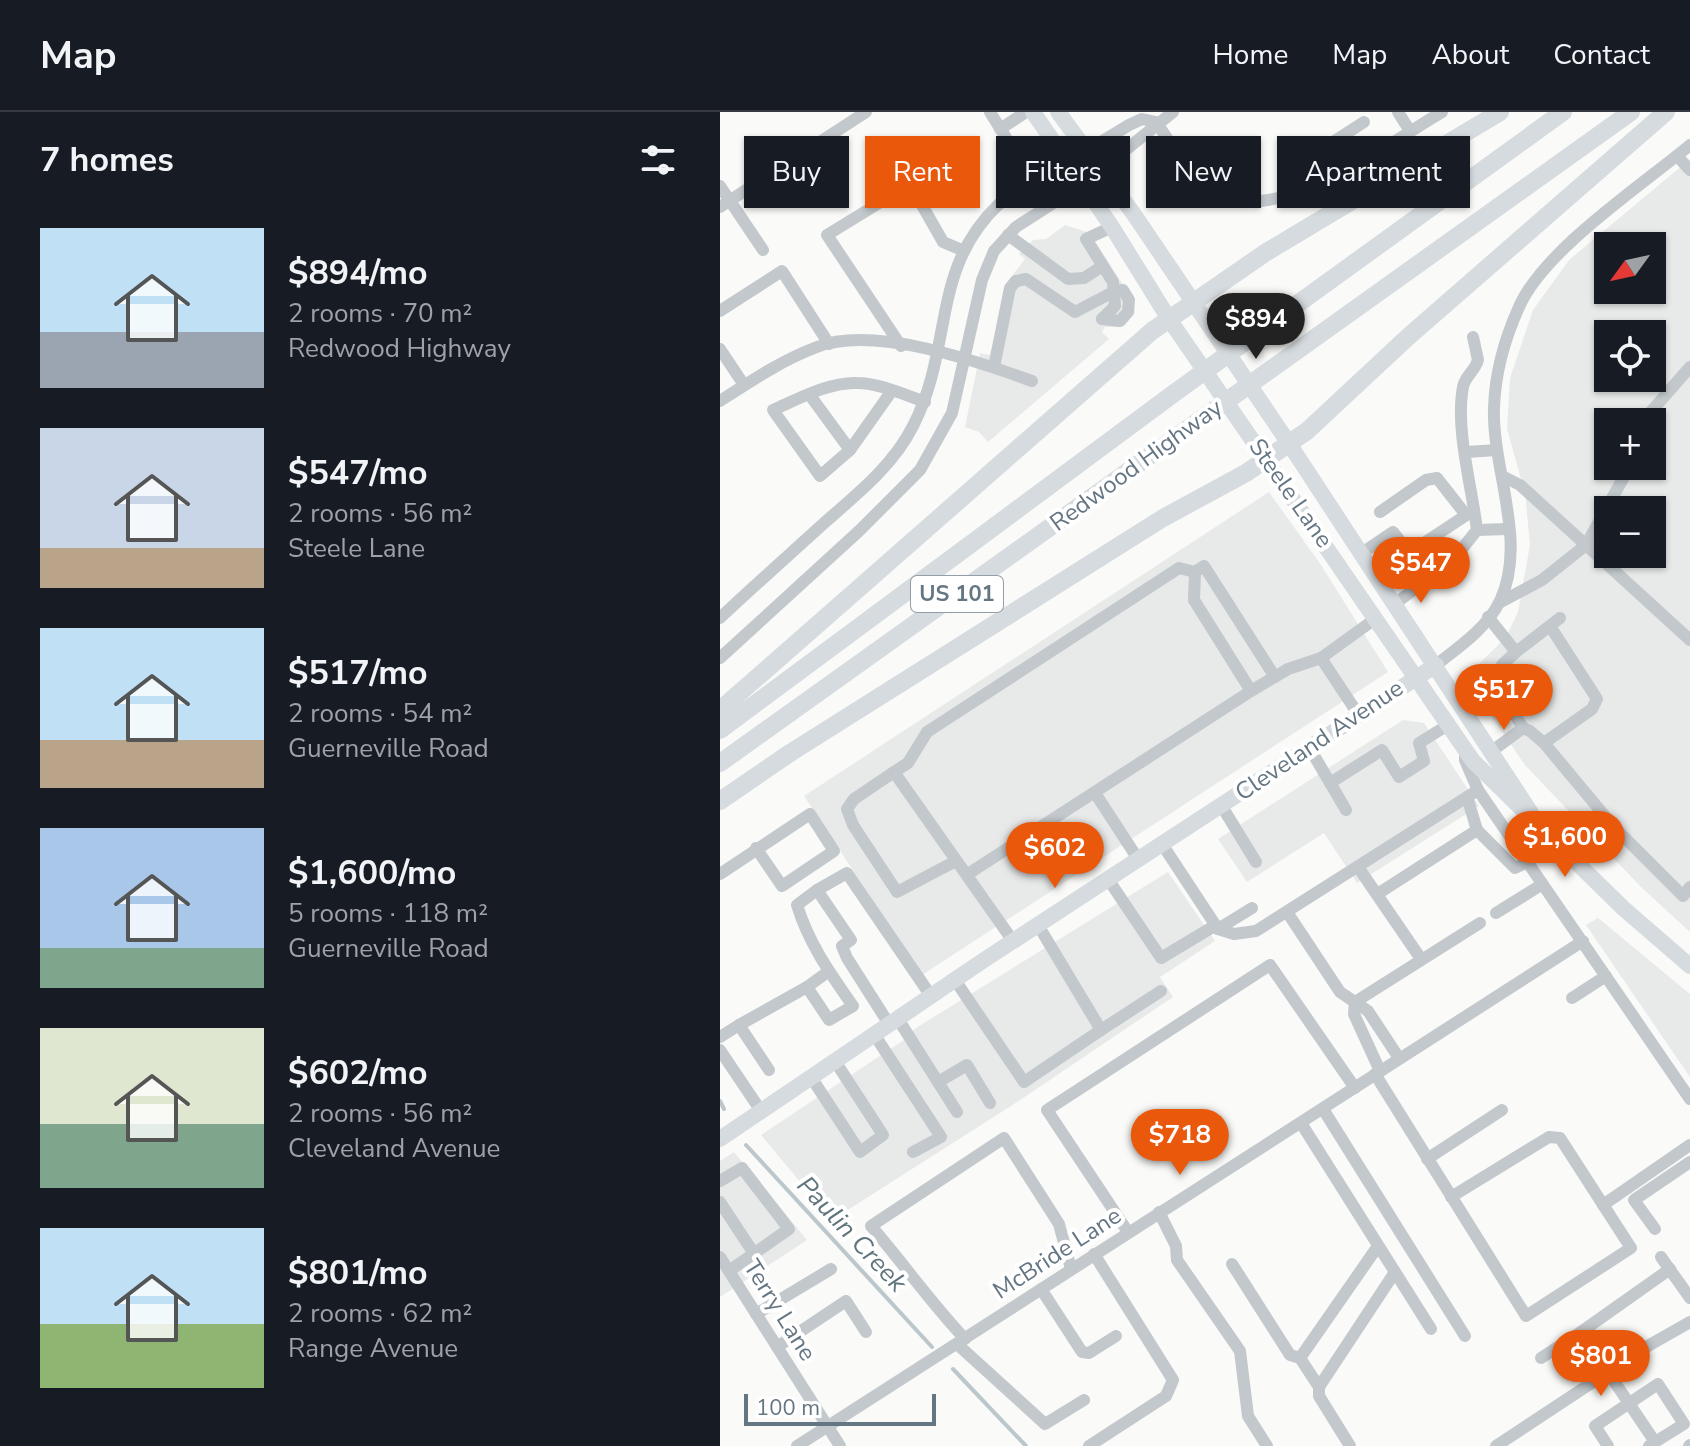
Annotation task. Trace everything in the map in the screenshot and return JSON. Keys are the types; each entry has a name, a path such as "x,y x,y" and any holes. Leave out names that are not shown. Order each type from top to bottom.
{"highway":[{"path":"720,710 1191,302 1265,253 1500,112"},
{"name":"Redwood Highway","path":"720,730 1173,394 1563,112"},
{"name":"Redwood Highway","path":"720,763 1631,112"},
{"path":"720,801 790,753 1307,431 1409,336 1666,112"}],"main road":[{"name":"Steele Lane","path":"1033,112 1049,136"},
{"name":"Steele Lane","path":"1058,112 1076,136"},
{"name":"Steele Lane","path":"1099,208 1169,319 1465,749 1513,804 1536,821"},
{"name":"Steele Lane","path":"1127,208 1396,603 1536,821"},
{"name":"Cleveland Avenue","path":"720,1139 1013,941 1414,676 1436,665"},
{"path":"1536,821 1623,908 1690,966"}],"street":[{"path":"725,204 866,112"},
{"path":"990,112 1004,136"},
{"path":"1000,129 1026,112"},
{"path":"1130,148 1153,131 1156,122 1173,112"},
{"path":"1398,112 1410,131"},
{"path":"1402,136 1442,112"},
{"path":"1112,136 1142,119 1156,122 1193,173 1214,192 1246,202 1277,201"},
{"path":"1342,136 1364,122"},
{"name":"Cleveland Avenue","path":"1436,665 1471,639 1499,603 1509,563 1494,407 1498,375 1519,305 1550,261 1690,145"},
{"path":"1677,156 1690,170"},
{"path":"901,346 827,235 910,184 943,242 962,250"},
{"path":"720,186 725,204 763,250"},
{"path":"720,618 883,468 912,428 925,402 953,275 962,250 981,221 996,207"},
{"path":"720,658 859,531 920,470 952,413 982,280 994,251 1008,235 1048,208"},
{"path":"994,367 1010,288 1016,281 1026,279 1075,312 1114,286 1086,239 1112,227"},
{"path":"1008,235 1068,279 1084,278 1101,267"},
{"path":"720,311 782,271 829,344"},
{"path":"1473,337 1479,354 1474,371 1463,385 1461,435 1467,452 1470,512 1477,530"},
{"path":"720,401 776,366 829,344 868,340 965,357 1032,381"},
{"path":"720,349 744,385"},
{"path":"1654,408 1690,367"},
{"path":"1474,371 1498,375"},
{"path":"891,392 850,450 820,476 773,410 809,394 857,383 891,392 925,402"},
{"path":"809,394 850,450"},
{"path":"1467,452 1497,450"},
{"path":"1502,476 1520,485 1690,640"},
{"path":"1380,512 1426,480 1437,478 1470,512"},
{"path":"1499,603 1542,580 1586,545 1622,480"},
{"path":"1362,553 1393,532 1405,547 1415,549 1470,512"},
{"path":"1396,603 1453,560 1477,530 1508,529"},
{"path":"954,862 897,892 853,825 847,809 854,799 908,763 927,732 1179,568 1195,572 1204,566 1275,677"},
{"path":"1195,572 1194,600 1251,691"},
{"path":"1488,617 1516,652"},
{"path":"968,874 1251,691 1275,677 1321,658 1375,619"},
{"path":"1544,743 1592,709 1596,695 1555,622 1516,652 1498,671 1495,682 1523,728 1544,743 1645,861 1683,896 1690,887"},
{"path":"1321,658 1358,714"},
{"path":"1330,783 1382,750 1399,777 1424,761 1419,743 1448,725"},
{"path":"1492,751 1523,728"},
{"path":"1309,747 1346,810"},
{"path":"1465,749 1477,830 1515,868 1525,863"},
{"path":"894,772 954,862 968,874 1013,941"},
{"path":"1095,793 1138,859"},
{"path":"1473,794 1583,941 1690,1099"},
{"path":"1162,844 1217,927 1234,934 1256,931 1473,794"},
{"path":"1221,805 1256,862"},
{"path":"720,874 810,814 834,851 782,886"},
{"path":"1379,893 1477,830"},
{"path":"756,848 797,905 807,939 853,1006 829,1020 807,987"},
{"path":"1358,867 1379,893 1421,959"},
{"path":"797,905 847,873 931,996"},
{"path":"1108,879 1161,958 1252,908"},
{"path":"1496,913 1541,885"},
{"path":"817,890 851,940 842,946 847,958 957,1112"},
{"path":"1287,912 1340,992 1368,1011 1399,1058"},
{"path":"1355,1002 1480,923"},
{"path":"1038,925 1101,1030"},
{"name":"McBride Lane","path":"797,1446 1583,941"},
{"path":"1128,1232 1047,1110 1270,965 1355,1088"},
{"path":"720,1037 829,971"},
{"path":"1572,998 1606,976"},
{"path":"955,980 1024,1082 1161,991"},
{"path":"1355,1002 1359,1027 1378,1073 1427,1159 1526,1316 1631,1248 1560,1138 1549,1137 1451,1197"},
{"path":"739,1025 769,1070"},
{"path":"874,1034 941,1137 913,1152"},
{"path":"720,1050 761,1111"},
{"path":"811,1077 860,1152 883,1135 835,1061"},
{"path":"938,1082 967,1065 990,1103"},
{"path":"1323,1109 1465,1336"},
{"path":"1427,1159 1502,1110"},
{"path":"1301,1123 1431,1329"},
{"path":"1071,1269 1059,1224 1004,1138 871,1226 917,1280 961,1342 1045,1424 1084,1400"},
{"path":"1603,1205 1690,1145"},
{"path":"1655,1229 1634,1200 1690,1162"},
{"path":"720,1181 742,1168 789,1229 729,1271"},
{"path":"720,1202 753,1252"},
{"path":"1159,1212 1176,1246 1177,1260 1240,1351 1248,1416 1267,1446"},
{"path":"1300,1358 1378,1246"},
{"path":"1089,1446 1166,1396 1173,1380 1094,1254"},
{"name":"Terry Lane","path":"720,1257 840,1446"},
{"path":"1661,1257 1690,1298"},
{"path":"1232,1264 1290,1355 1300,1358 1319,1387 1319,1396 1350,1446"},
{"path":"756,1314 831,1269"},
{"path":"1541,1358 1670,1269"},
{"path":"1319,1387 1395,1272"},
{"path":"1041,1289 1082,1352 1089,1353 1116,1336"},
{"path":"777,1347 846,1301 866,1332"},
{"path":"1496,1446 1607,1372 1690,1322"},
{"path":"1581,1332 1629,1403 1652,1444 1684,1424 1658,1384 1629,1403 1595,1426 1608,1446"}],"shaded area":[{"path":"1690,159 1690,932 1641,887 1525,765 1469,683 1471,672 1506,637 1518,612 1530,545 1525,493 1507,429 1510,378 1533,310 1569,260 1594,239 1594,304 1666,304 1666,232 1603,232"},
{"path":"1065,225 1090,233 1132,299 1135,313 1118,327 1105,327 1102,332 1109,339 988,442 979,432 965,427 980,353 990,355 1008,281 1025,259 1019,254 1033,240 1046,239"},
{"path":"1269,492 1321,565 1388,672 922,975 804,796"},
{"path":"1403,720 1424,723 1479,806 1357,883 1324,833 1247,882 1218,839"},
{"path":"1168,872 1215,941 1160,977 1173,997 1011,1106 832,1220 761,1135 904,1040 903,1036"},
{"path":"1598,918 1690,994 1690,1077 1586,925"},
{"path":"734,1152 807,1240 720,1297 720,1161"}],"waterway":[{"name":"Paulin Creek","path":"720,1101 724,1109"},
{"name":"Paulin Creek","path":"746,1145 932,1347"},
{"name":"Paulin Creek","path":"953,1369 1026,1446"}]}
